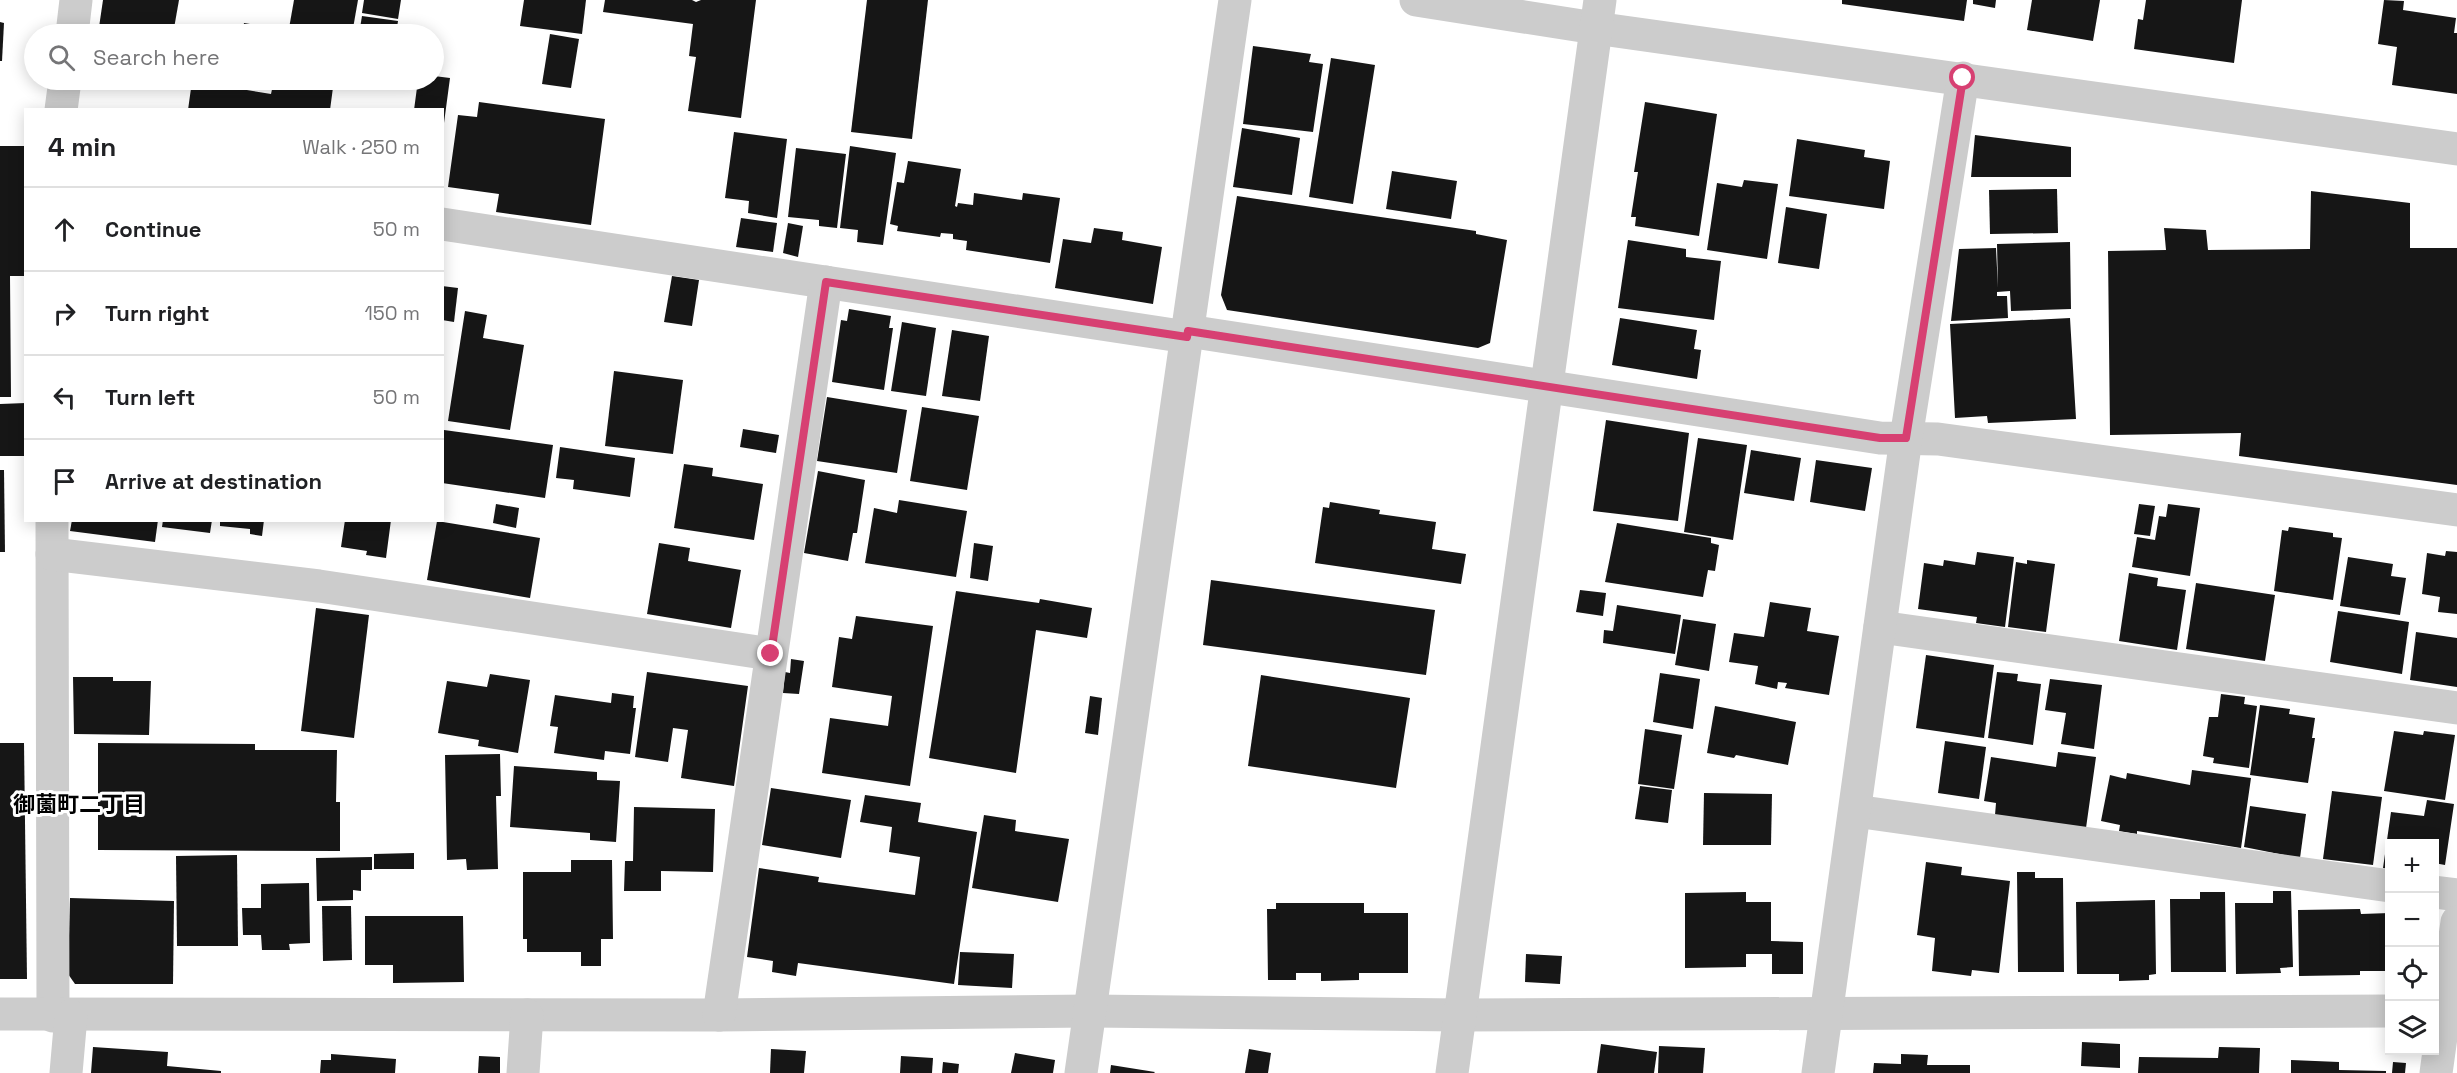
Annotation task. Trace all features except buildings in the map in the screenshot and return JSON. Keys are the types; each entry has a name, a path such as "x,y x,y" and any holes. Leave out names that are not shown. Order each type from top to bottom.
{"street":[{"path":"73,24 76,0"},
{"path":"1081,1073 1234,0"},
{"path":"1416,0 1597,14 1963,78 2457,149"},
{"path":"1452,1073 1548,388 1597,14"},
{"path":"1818,1073 1906,438 1963,78"},
{"path":"61,108 64,90"},
{"path":"444,224 1880,438 1950,440 2457,510"},
{"path":"719,1015 826,282"},
{"path":"52,522 62,1016 66,1073"},
{"path":"52,554 319,586 771,654"},
{"path":"1880,627 2457,708"},
{"path":"1855,811 2385,885"},
{"path":"2439,893 2457,895"},
{"path":"2436,1073 2457,922"},
{"path":"0,1014 62,1016 719,1015 1090,1011 1460,1015 2385,1011"},
{"path":"523,1073 527,1015"}],"district":[{"name":"御薗町二丁目","path":"79,804"}],"route":[{"path":"771,654 826,282 1187,337 1188,331 1880,438 1906,438 1963,78"}]}
